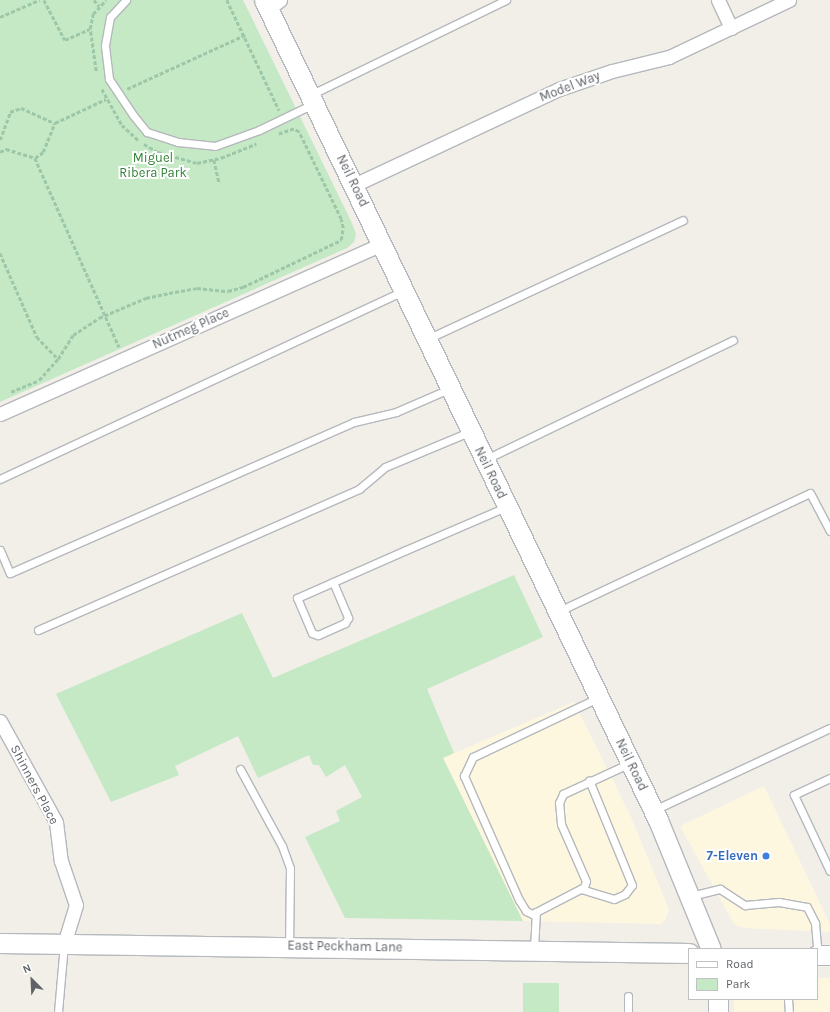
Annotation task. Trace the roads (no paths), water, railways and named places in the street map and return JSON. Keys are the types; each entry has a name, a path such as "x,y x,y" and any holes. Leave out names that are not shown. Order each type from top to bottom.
{"street":[{"path":"718,0 731,28"},
{"name":"Model Way","path":"354,185 559,89 612,70 669,57 789,0"},
{"name":"Neil Road","path":"271,3 312,99 405,291 449,388 506,507 653,810 691,896 711,948"},
{"name":"Nutmeg Place","path":"0,414 382,244"},
{"name":"Shinners Place","path":"0,721 56,822 61,861 76,905 64,944"},
{"name":"East Peckham Lane","path":"0,943 688,953"},
{"path":"718,1000 718,1012"}],"lane":[{"path":"126,0 110,17 106,46 109,79 147,132 178,142 215,146 259,130 312,99 506,0"},
{"path":"427,339 683,220"},
{"path":"0,479 405,291"},
{"path":"484,460 734,340"},
{"path":"0,550 10,573 354,422 396,412 449,388"},
{"path":"38,630 359,489 385,467 470,431"},
{"path":"557,612 810,493 830,530"},
{"path":"333,582 348,618 345,623 318,635 312,633 297,598 333,582 506,507"},
{"path":"534,916 526,911 519,900 464,776 473,757 599,698"},
{"path":"653,810 830,728"},
{"path":"534,950 534,916 539,909 581,889 586,881 561,824 560,803 563,794 568,789 630,763"},
{"path":"240,768 282,846 290,868 289,946"},
{"path":"830,778 794,795 830,871"},
{"path":"581,889 614,899 625,894 632,885 589,780"},
{"path":"691,896 720,889 745,905 779,902 807,907 815,923 822,955"},
{"path":"58,1012 64,944"},
{"path":"628,996 628,1012"},
{"path":"788,1000 789,1012"}],"place":[{"name":"7-Eleven","path":"766,856"}],"park label":[{"name":"Miguel Ribera Park","path":"153,166"}]}
